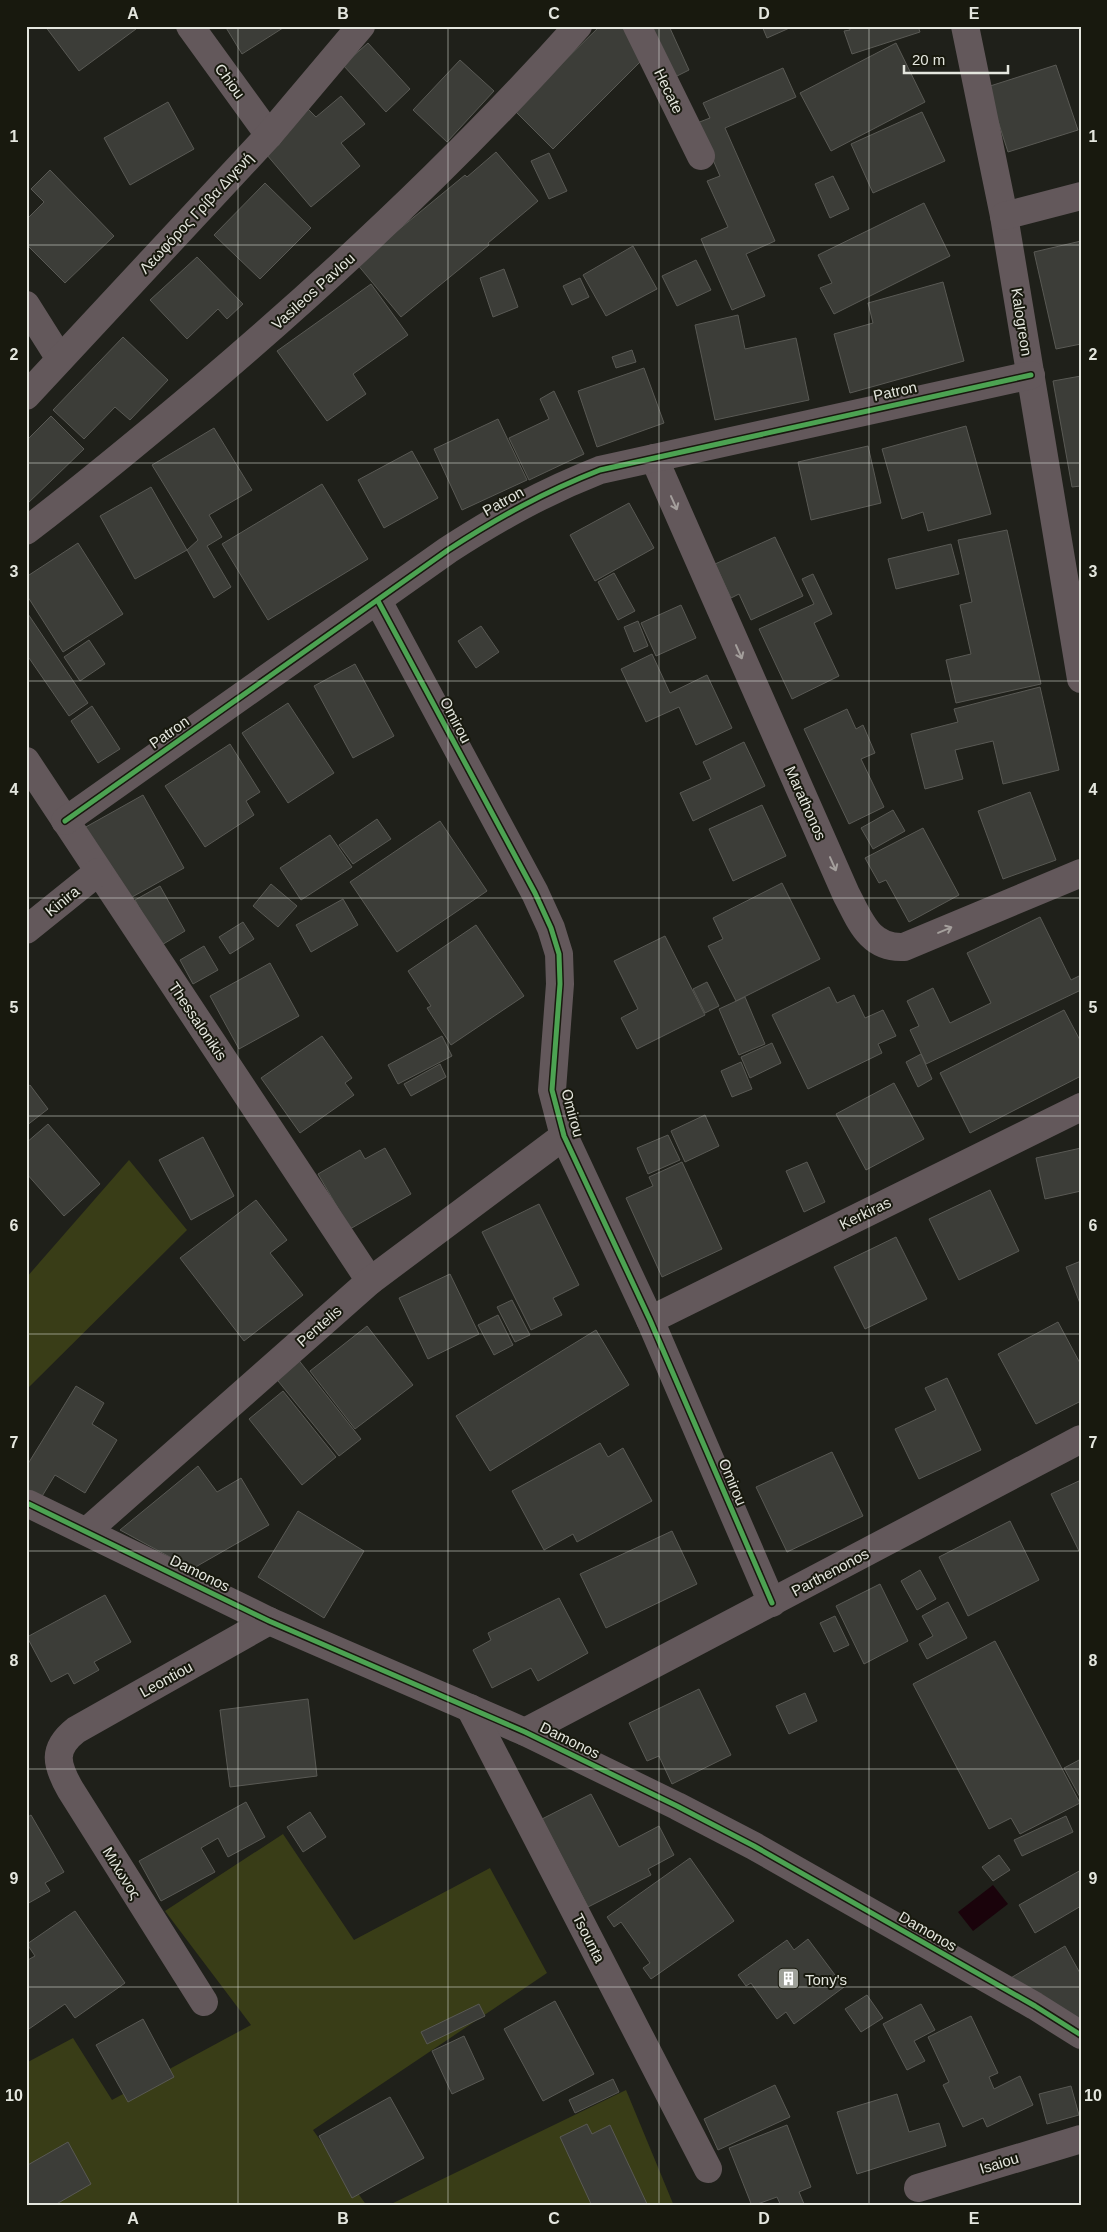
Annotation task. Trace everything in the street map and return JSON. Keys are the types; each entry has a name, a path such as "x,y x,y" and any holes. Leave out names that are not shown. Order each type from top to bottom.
{"street":[{"name":"Chiou","path":"190,26 269,135"},
{"name":"Λεωφόρος Γρίβα Διγενή","path":"26,396 269,135 361,26"},
{"name":"Vasileos Pavlou","path":"26,531 83,488 244,352 366,244 478,135 578,26"},
{"name":"Hecate","path":"637,26 701,156"},
{"name":"Kalogreon","path":"965,26 1004,216 1081,679"},
{"path":"1004,216 1081,196"},
{"path":"26,304 60,359"},
{"name":"Patron","path":"65,821 448,550 499,517 532,499 600,470 1031,374"},
{"name":"Marathonos","path":"654,458 846,894 864,927 874,940 889,948 904,947 1081,873"},
{"name":"Omirou","path":"378,601 535,893 551,928 559,954 560,984 552,1090 564,1136 650,1320 772,1603"},
{"name":"Thessalonikis","path":"26,761 370,1281"},
{"name":"Kinira","path":"26,930 98,872"},
{"name":"Kerkiras","path":"650,1320 1081,1106"},
{"name":"Pentelis","path":"87,1531 370,1281 564,1136"},
{"name":"Parthenonos","path":"526,1732 1081,1439"},
{"name":"Damonos","path":"28,1504 269,1621 526,1732 754,1846 1027,2001 1081,2035"},
{"name":"Leontiou","path":"65,1739 76,1730 269,1621"},
{"name":"Tsounta","path":"470,1708 708,2169"},
{"name":"Μιλωνος","path":"65,1739 59,1751 58,1762 62,1775 204,2002"},
{"name":"Isaiou","path":"918,2188 1081,2139"}],"green space":[{"path":"129,1160 187,1230 26,1390 26,1278"},
{"path":"283,1834 354,1940 490,1868 547,1973 313,2130 367,2206 26,2206 26,2063 73,2038 112,2100 251,2025 165,1911"},
{"path":"626,2090 674,2206 387,2206"}],"shaded area":[{"path":"993,1885 1008,1904 973,1931 958,1912"}],"building":[{"path":"45,26 134,26 136,29 79,71"},
{"path":"225,26 286,26 242,54"},
{"path":"600,26 620,26 648,54 553,149 514,110"},
{"path":"649,26 669,26 689,70 673,78"},
{"path":"762,26 794,26 767,38"},
{"path":"849,26 918,26 920,32 852,54 844,31 850,30"},
{"path":"368,43 410,89 386,112 343,65"},
{"path":"896,43 925,102 831,151 800,93"},
{"path":"460,60 494,91 447,142 413,110"},
{"path":"1056,65 1078,130 1008,152 987,87"},
{"path":"783,68 796,97 725,128 775,241 746,254 765,296 732,310 701,239 728,227 707,181 720,176 697,123 710,118 703,103"},
{"path":"341,96 365,124 341,143 360,166 311,207 261,148 308,109 316,117"},
{"path":"168,102 194,149 130,185 104,138"},
{"path":"922,112 945,161 873,193 851,144"},
{"path":"496,152 538,201 488,243 489,245 401,317 357,264 465,175 467,177"},
{"path":"549,153 567,191 549,199 531,161"},
{"path":"50,170 114,236 65,283 26,244 26,220 44,202 31,189"},
{"path":"833,176 849,209 830,218 815,184"},
{"path":"265,183 311,228 260,279 214,235"},
{"path":"924,203 950,256 834,314 820,288 832,283 818,255"},
{"path":"1081,241 1081,344 1056,349 1034,252"},
{"path":"633,246 657,289 606,316 583,275"},
{"path":"197,257 243,304 227,319 218,309 187,339 150,300"},
{"path":"696,260 711,290 677,306 662,276"},
{"path":"504,269 518,307 493,317 480,278"},
{"path":"580,278 589,297 572,305 563,286"},
{"path":"943,282 964,361 850,393 834,334 873,323 868,303"},
{"path":"371,284 408,335 353,374 366,394 327,421 277,351"},
{"path":"738,315 745,349 796,338 809,400 715,420 695,325"},
{"path":"123,337 168,380 130,420 115,407 84,439 53,410"},
{"path":"632,350 636,362 616,368 612,357"},
{"path":"644,368 664,423 597,447 578,391"},
{"path":"1081,376 1081,486 1072,487 1053,381"},
{"path":"554,391 584,454 529,480 509,438 549,419 540,399"},
{"path":"51,416 84,449 26,505 26,441"},
{"path":"498,419 527,480 462,510 434,449"},
{"path":"966,426 991,514 928,531 923,512 902,519 882,449"},
{"path":"214,428 252,490 209,515 222,537 207,546 231,587 214,598 187,550 198,540 152,465"},
{"path":"868,446 881,503 811,520 798,462"},
{"path":"412,451 438,498 384,528 358,480"},
{"path":"322,484 368,559 268,620 222,544"},
{"path":"151,487 187,550 135,579 100,516"},
{"path":"629,503 654,548 595,581 570,535"},
{"path":"1007,530 1041,684 956,703 946,660 971,654 960,605 972,602 958,540"},
{"path":"775,537 803,596 751,620 739,594 731,598 715,564"},
{"path":"78,543 123,614 63,652 26,594 26,577"},
{"path":"951,544 959,574 896,589 888,559"},
{"path":"614,573 635,611 618,620 598,582"},
{"path":"813,574 832,614 814,623 839,676 792,699 759,629 814,604 802,579"},
{"path":"681,605 696,638 656,656 641,623"},
{"path":"26,611 88,703 69,716 29,658 26,660"},
{"path":"638,621 648,646 634,652 624,627"},
{"path":"481,626 499,652 476,668 458,641"},
{"path":"89,640 105,664 80,681 64,657"},
{"path":"652,654 670,693 707,675 732,728 696,745 679,707 646,722 621,669"},
{"path":"355,664 394,736 353,758 314,686"},
{"path":"1040,687 1059,770 1003,784 993,741 955,750 963,779 925,789 911,734 958,722 954,709"},
{"path":"288,703 334,773 288,803 242,733"},
{"path":"92,706 120,749 98,763 71,721"},
{"path":"847,709 856,729 863,725 875,753 861,759 884,807 849,824 804,729"},
{"path":"744,742 765,786 693,821 680,793 711,779 703,762"},
{"path":"230,744 260,792 246,801 254,815 205,847 165,786"},
{"path":"1030,792 1056,860 1003,879 978,811"},
{"path":"143,795 184,868 125,901 84,828"},
{"path":"762,805 786,856 733,881 709,829"},
{"path":"893,810 905,831 873,849 861,828"},
{"path":"377,819 391,839 353,864 339,845"},
{"path":"440,821 487,891 397,952 350,882"},
{"path":"923,828 959,895 909,922 886,880 879,883 865,858"},
{"path":"330,835 352,867 301,900 280,868"},
{"path":"782,883 820,959 736,1001 708,946 723,939 713,918"},
{"path":"271,884 297,906 278,927 253,906"},
{"path":"160,886 185,931 160,946 135,900"},
{"path":"343,899 358,925 311,952 296,925"},
{"path":"1040,917 1071,980 1081,975 1081,990 926,1064 910,1030 919,1026 907,1001 933,988 950,1023 991,1003 967,953"},
{"path":"243,922 254,939 230,954 219,937"},
{"path":"476,925 524,996 451,1045 427,1008 431,1006 408,971"},
{"path":"665,936 705,1015 637,1049 621,1018 638,1009 614,961"},
{"path":"204,946 218,970 193,984 180,960"},
{"path":"270,963 299,1016 239,1049 210,996"},
{"path":"707,982 719,1006 705,1013 693,989"},
{"path":"829,987 837,1003 854,995 865,1018 883,1010 896,1036 878,1044 882,1053 808,1089 772,1015"},
{"path":"745,997 765,1044 739,1055 719,1009"},
{"path":"1064,1010 1081,1042 1081,1076 970,1133 940,1073"},
{"path":"322,1036 352,1078 345,1083 354,1095 300,1133 261,1078"},
{"path":"442,1036 452,1056 398,1084 388,1065"},
{"path":"772,1043 781,1063 750,1078 741,1057"},
{"path":"921,1054 932,1079 918,1087 906,1062"},
{"path":"741,1062 752,1089 732,1097 721,1071"},
{"path":"440,1064 446,1077 411,1096 404,1084"},
{"path":"894,1083 924,1139 866,1170 836,1114"},
{"path":"30,1085 48,1109 26,1126 26,1088"},
{"path":"705,1115 719,1146 685,1162 671,1131"},
{"path":"48,1124 100,1184 64,1216 26,1173 26,1143"},
{"path":"668,1135 680,1160 648,1174 637,1148"},
{"path":"203,1137 234,1196 191,1220 159,1160"},
{"path":"385,1148 411,1194 350,1229 318,1174 360,1150 365,1159"},
{"path":"1081,1148 1081,1191 1045,1199 1036,1158"},
{"path":"682,1162 722,1249 662,1277 626,1198 653,1186 649,1177"},
{"path":"807,1162 825,1202 804,1212 786,1171"},
{"path":"990,1190 1019,1251 959,1280 929,1219"},
{"path":"256,1200 287,1240 270,1253 303,1295 244,1341 180,1258"},
{"path":"539,1204 579,1285 553,1298 562,1315 531,1330 482,1232"},
{"path":"896,1237 927,1299 865,1329 834,1267"},
{"path":"1081,1261 1081,1306 1066,1267"},
{"path":"450,1274 479,1334 428,1359 399,1298"},
{"path":"512,1300 530,1335 515,1342 497,1307"},
{"path":"498,1315 513,1345 494,1355 478,1325"},
{"path":"1058,1322 1081,1365 1081,1401 1036,1424 998,1354"},
{"path":"367,1326 413,1385 355,1429 310,1371"},
{"path":"596,1330 629,1385 490,1471 456,1416"},
{"path":"297,1358 361,1439 339,1456 274,1376"},
{"path":"947,1378 981,1450 919,1479 895,1429 936,1410 925,1388"},
{"path":"76,1386 104,1403 92,1424 117,1440 85,1493 55,1475 41,1498 26,1488 26,1467"},
{"path":"283,1391 336,1457 302,1485 249,1419"},
{"path":"600,1443 608,1457 623,1448 652,1501 577,1542 573,1534 544,1550 512,1491"},
{"path":"832,1452 863,1516 787,1552 756,1487"},
{"path":"198,1466 217,1492 241,1478 269,1525 192,1569 120,1530"},
{"path":"1081,1480 1081,1550 1079,1551 1051,1494"},
{"path":"298,1511 364,1551 324,1618 258,1577"},
{"path":"1010,1521 1039,1580 968,1616 939,1557"},
{"path":"672,1531 697,1584 606,1628 580,1574"},
{"path":"920,1570 936,1599 917,1610 901,1581"},
{"path":"880,1584 908,1641 864,1664 836,1606"},
{"path":"105,1595 131,1642 94,1662 99,1670 74,1684 68,1673 51,1682 27,1637"},
{"path":"559,1598 588,1653 538,1681 531,1668 492,1688 473,1650 491,1640 488,1633"},
{"path":"948,1602 967,1638 927,1659 919,1644 933,1636 922,1616"},
{"path":"835,1616 849,1645 834,1652 820,1623"},
{"path":"995,1641 1080,1803 1020,1834 1011,1818 989,1829 913,1684"},
{"path":"699,1689 731,1755 672,1784 659,1756 647,1761 629,1723"},
{"path":"805,1693 817,1721 789,1734 776,1706"},
{"path":"308,1699 317,1776 230,1787 220,1710"},
{"path":"1081,1759 1081,1799 1064,1768"},
{"path":"591,1794 619,1847 659,1826 674,1855 648,1869 651,1875 588,1907 542,1819"},
{"path":"246,1802 265,1837 228,1857 218,1838 201,1848 215,1872 161,1901 139,1861"},
{"path":"310,1812 326,1837 303,1852 287,1827"},
{"path":"31,1815 64,1872 45,1883 50,1891 27,1904 26,1818"},
{"path":"1066,1816 1073,1832 1022,1856 1014,1840"},
{"path":"999,1855 1010,1870 993,1881 982,1867"},
{"path":"690,1858 734,1921 651,1979 643,1968 650,1963 621,1922 614,1927 607,1917"},
{"path":"1081,1870 1081,1906 1035,1933 1019,1905"},
{"path":"75,1911 125,1983 75,2018 65,2004 26,2031 26,1961 35,1956 27,1944"},
{"name":"Tony's","path":"808,1939 844,1987 794,2024 786,2012 777,2019 751,1983 746,1986 738,1975 787,1940 794,1950"},
{"path":"1065,1946 1081,1975 1081,2022 1009,1979"},
{"path":"867,1995 883,2018 861,2032 845,2009"},
{"path":"555,2001 594,2074 543,2101 504,2029"},
{"path":"479,2004 485,2016 427,2044 421,2032"},
{"path":"921,2004 935,2030 914,2041 925,2061 907,2070 883,2024"},
{"path":"971,2016 998,2073 989,2077 994,2089 1020,2076 1033,2105 987,2127 983,2118 963,2127 943,2085 949,2082 928,2037"},
{"path":"143,2019 174,2077 128,2102 96,2045"},
{"path":"464,2036 484,2079 452,2094 432,2051"},
{"path":"613,2079 619,2092 575,2113 569,2100"},
{"path":"775,2085 790,2117 718,2150 704,2119"},
{"path":"1071,2086 1079,2115 1047,2124 1039,2094"},
{"path":"897,2094 909,2132 939,2123 946,2146 857,2174 837,2112"},
{"path":"390,2097 424,2158 352,2198 319,2136"},
{"path":"587,2124 592,2134 610,2125 648,2206 592,2206 560,2137"},
{"path":"787,2125 811,2187 799,2192 804,2204 799,2206 781,2206 777,2197 752,2206 729,2148"},
{"path":"68,2142 91,2184 53,2206 30,2206 26,2199 26,2166"}],"cycle path":[{"path":"65,821 448,550 504,516 560,487 600,470 1031,375"},
{"path":"378,601 535,893 551,928 559,954 560,984 552,1090 564,1136 650,1320 772,1603"},
{"path":"29,1504 269,1621 525,1732 677,1806 754,1846 1035,2006 1081,2035"}],"place":[{"name":"Tony's","path":"789,1979"}]}
